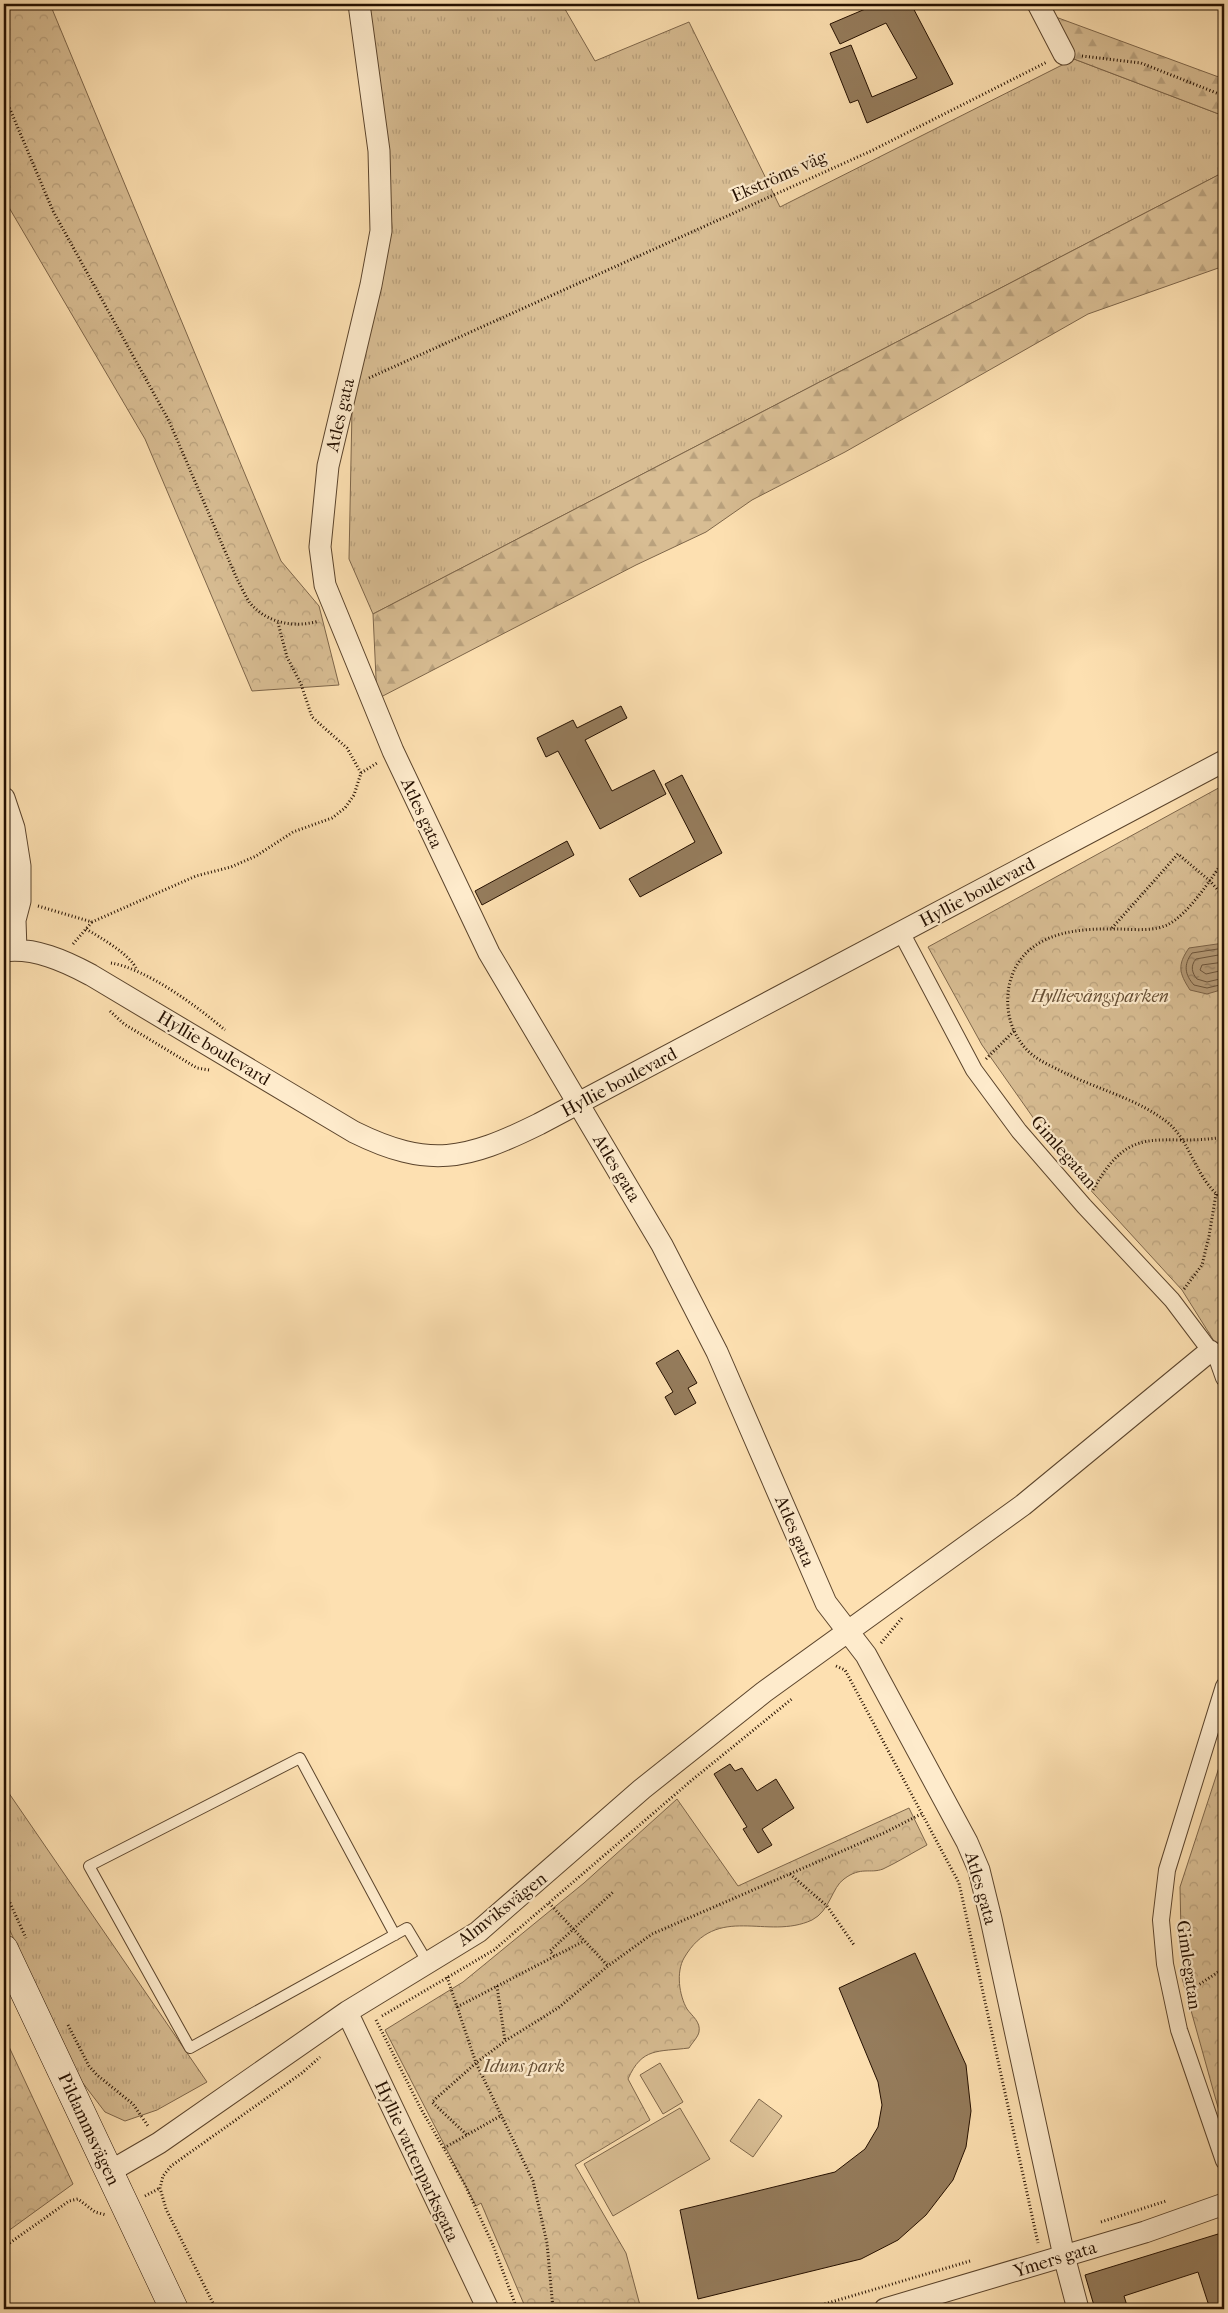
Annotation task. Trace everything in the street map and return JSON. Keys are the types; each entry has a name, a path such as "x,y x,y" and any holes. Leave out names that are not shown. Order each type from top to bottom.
{"main road":[{"name":"Pildammsvägen","path":"16,1945 109,2172 174,2309"}],"street":[{"name":"Atles gata","path":"359,4 379,151 381,231 371,285 328,466 320,548 325,585 393,751 489,953 662,1245 717,1352 826,1603 866,1655 967,1842 979,1870 1059,2236 1078,2309"},
{"path":"1038,4 1064,54"},
{"name":"Hyllie boulevard","path":"10,950 60,959 91,975 354,1132 383,1146 409,1154 444,1156 471,1153 503,1142 579,1103 1224,761"},
{"path":"4,798 14,828 20,866 20,901 10,950"},
{"name":"Gimlegatan","path":"901,932 974,1070 1019,1131 1084,1206 1172,1300 1218,1361 1224,1378"},
{"name":"Almviksvägen","path":"109,2172 159,2143 347,2012 478,1932 642,1789 764,1692 1023,1505 1210,1351"},
{"name":"Gimlegatan","path":"1224,1686 1167,1870 1161,1920 1165,1964 1179,2030 1224,2161"},
{"name":"Hyllie vattenparksgata","path":"347,2012 488,2309"},
{"name":"Ymers gata","path":"886,2309 1040,2252 1064,2256 1224,2204"}],"lane":[{"path":"395,1935 300,1758 89,1866 190,2048 395,1935 407,1928 428,1963"}],"path":[{"name":"Ekströms väg","path":"348,381 372,377 737,210 871,151 1064,54"},
{"path":"1064,54 1141,63 1224,96"},
{"path":"4,95 53,211 169,421 237,579 250,603 278,623 305,626 337,616"},
{"path":"4,116 10,113"},
{"path":"78,951 70,948 92,922 196,876 231,867 256,856 293,832 332,818 345,808 354,795 360,773 347,748 312,717 301,684 287,657 278,623"},
{"path":"1111,929 1178,854 1210,881 1224,897"},
{"path":"1224,860 1210,881 1178,918 1167,925 1149,930 1076,930 1054,934 1032,948 1016,965 1006,1003 1014,1031 1026,1050 1044,1063 1152,1111 1169,1124 1182,1140 1202,1178 1224,1200"},
{"path":"20,901 92,922"},
{"path":"86,929 116,948 133,963 138,971"},
{"path":"101,962 138,971 207,1015 227,1032"},
{"path":"104,1006 124,1024 197,1068 212,1070"},
{"path":"974,1070 1014,1031"},
{"path":"1084,1206 1102,1173 1130,1145 1154,1140 1224,1137"},
{"path":"1172,1300 1202,1265 1210,1236 1216,1194"},
{"path":"845,1670 923,1812 959,1883 1040,2252"},
{"path":"467,2135 432,2102 476,2063 505,2041 558,2008 608,1966 652,1934 886,1832 923,1812"},
{"path":"790,1874 827,1906 854,1945"},
{"path":"4,1890 16,1945"},
{"path":"554,1956 550,1951 613,1892"},
{"path":"549,1903 608,1966"},
{"path":"457,2007 584,1940"},
{"path":"1173,2001 1224,1968"},
{"path":"447,1978 476,2063 533,2181 547,2242 553,2309"},
{"path":"497,1986 505,2041"},
{"path":"63,2017 89,2066 97,2075 133,2104 159,2143 171,2166 163,2176 160,2188 166,2209 216,2309"},
{"path":"376,2020 421,2109 465,2185 493,2245 517,2309"},
{"path":"444,2148 502,2115"},
{"path":"4,2247 69,2201 78,2199 95,2212 107,2215"},
{"path":"1096,2224 1169,2200"},
{"path":"1040,2252 1059,2236"},
{"path":"1029,2244 1040,2252"},
{"path":"808,2309 974,2260"}],"green space":[{"path":"4,4 50,4 281,561 319,606 339,685 252,691 145,439 4,199"},
{"path":"365,4 562,4 595,61 689,22 780,207 1074,59 1224,116 1224,172 373,614 349,559 352,410 392,228 385,140"},
{"path":"1053,16 1224,79 1224,116 1074,59"},
{"path":"1224,172 1224,266 1088,314 845,452 752,500 706,532 636,565 377,699 373,614"},
{"name":"Hyllievångsparken","path":"1224,785 1224,1357 1182,1290 1063,1160 982,1045 928,947"},
{"path":"1224,1752 1224,2129 1182,1978 1180,1887"},
{"path":"4,1786 207,2082 157,2110 125,2121 105,2112 79,2078 4,1918"},
{"name":"Iduns park","path":"677,1799 738,1886 909,1808 927,1845 883,1869 860,1871 850,1875 836,1888 823,1911 812,1920 778,1927 727,1927 712,1931 697,1941 684,1958 679,1977 684,2003 699,2025 697,2036 689,2048 652,2053 639,2061 628,2079 650,2120 575,2165 626,2253 641,2309 526,2309 481,2203 476,2206 385,2030 463,1982 584,1883"},
{"path":"4,2036 73,2184 4,2234"},
{"path":"660,2063 683,2102 663,2114 640,2075"},
{"path":"759,2099 782,2116 753,2157 730,2141"},
{"path":"680,2108 710,2159 613,2216 584,2164"}],"water":[{"path":"1224,943 1224,989 1207,994 1190,990 1181,969 1181,964 1189,948"}],"building":[{"path":"877,4 911,4 953,84 867,123 858,100 850,103 830,53 851,45 872,97 917,78 886,23 840,44 830,24"},
{"path":"621,706 627,718 585,740 612,791 654,770 666,794 600,829 558,751 546,757 537,738 573,720 577,728"},
{"path":"682,775 722,853 640,897 629,879 695,842 665,784"},
{"path":"567,841 574,855 482,905 475,891"},
{"path":"678,1350 697,1383 688,1388 696,1403 675,1415 665,1397 673,1392 656,1363"},
{"path":"730,1764 735,1771 742,1768 757,1791 776,1779 794,1808 762,1829 772,1845 758,1853 743,1829 747,1827 714,1774"},
{"path":"915,1953 966,2065 971,2111 966,2147 953,2180 926,2215 898,2240 861,2259 698,2299 680,2210 835,2172 865,2149 878,2127 882,2105 878,2082 839,1988"},
{"path":"1218,2234 1224,2254 1224,2309 1210,2309 1198,2272 1124,2296 1128,2309 1095,2309 1085,2275"}]}
